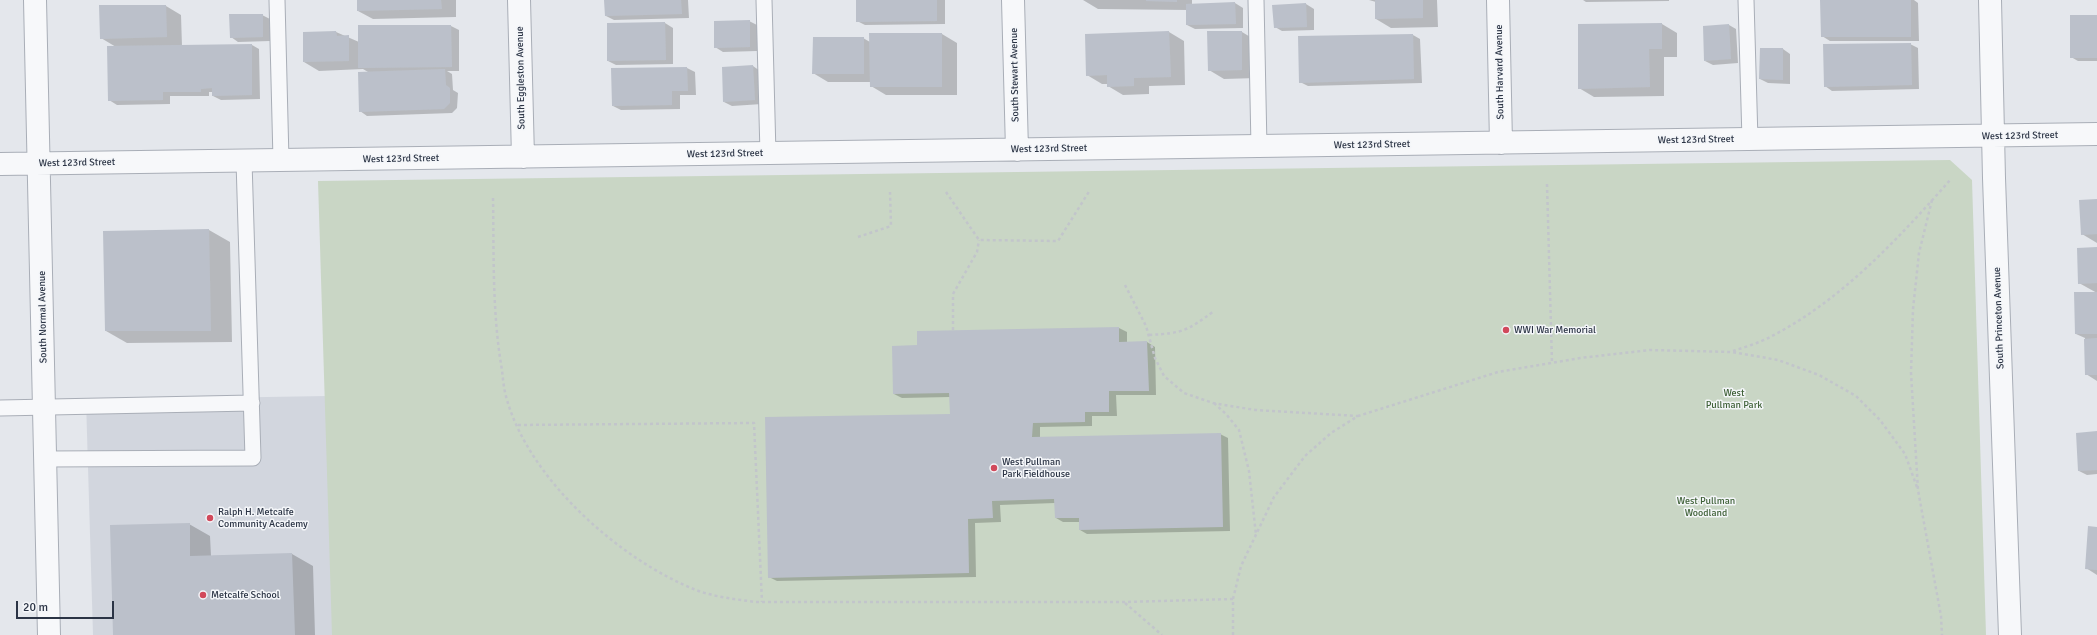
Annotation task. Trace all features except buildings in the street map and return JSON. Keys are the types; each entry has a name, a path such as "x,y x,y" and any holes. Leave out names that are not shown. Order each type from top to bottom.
{"street":[{"name":"South Normal Avenue","path":"34,0 50,635"},
{"name":"South Eggleston Avenue","path":"519,0 523,157"},
{"name":"South Stewart Avenue","path":"1014,0 1017,150"},
{"name":"South Harvard Avenue","path":"1498,0 1501,143"},
{"name":"South Princeton Avenue","path":"1990,0 1993,136 2010,635"},
{"name":"West 123rd Street","path":"0,164 2097,134"}],"lane":[{"path":"277,0 280,160"},
{"path":"764,0 768,154"},
{"path":"1256,0 1259,147"},
{"path":"1746,0 1750,140"},
{"path":"46,459 253,458 244,161"},
{"path":"0,408 252,403"}],"path":[{"path":"1732,352 1769,338 1801,320 1836,296 1951,179"},
{"path":"1547,184 1552,363"},
{"path":"979,240 1058,241 1090,190"},
{"path":"858,237 891,226 890,192"},
{"path":"946,192 979,240 977,252 952,294 953,330"},
{"path":"493,198 496,336 507,400 526,445 559,491 607,538 654,568 696,590 724,598 762,602 1124,602 1233,599"},
{"path":"1932,200 1919,253 1913,309 1911,373 1918,490 1941,616 1942,635"},
{"path":"1125,285 1146,326 1155,358 1164,376 1184,393 1213,403 1263,410 1358,416"},
{"path":"1149,335 1173,334 1190,329 1214,311"},
{"path":"1233,635 1233,599 1241,566 1274,497 1305,456 1331,433 1358,416 1498,372 1650,350 1732,352 1778,360 1819,375 1856,396 1880,420 1905,454 1918,490"},
{"path":"1213,403 1226,414 1239,430 1249,471 1256,535"},
{"path":"518,425 754,423 762,602"},
{"path":"1124,602 1162,635"}],"shaded area":[{"name":"Ralph H. Metcalfe Community Academy","path":"327,396 333,635 93,635 86,400"}],"green space":[{"name":"West Pullman Park","path":"1950,160 1972,180 1986,635 332,635 318,181"}],"place":[{"name":"WWI War Memorial","path":"1506,330"},
{"name":"West Pullman Park Fieldhouse","path":"994,468"},
{"name":"Ralph H. Metcalfe Community Academy","path":"210,518"},
{"name":"Metcalfe School","path":"203,595"}],"park label":[{"name":"West Pullman Woodland","path":"1706,506"}]}
